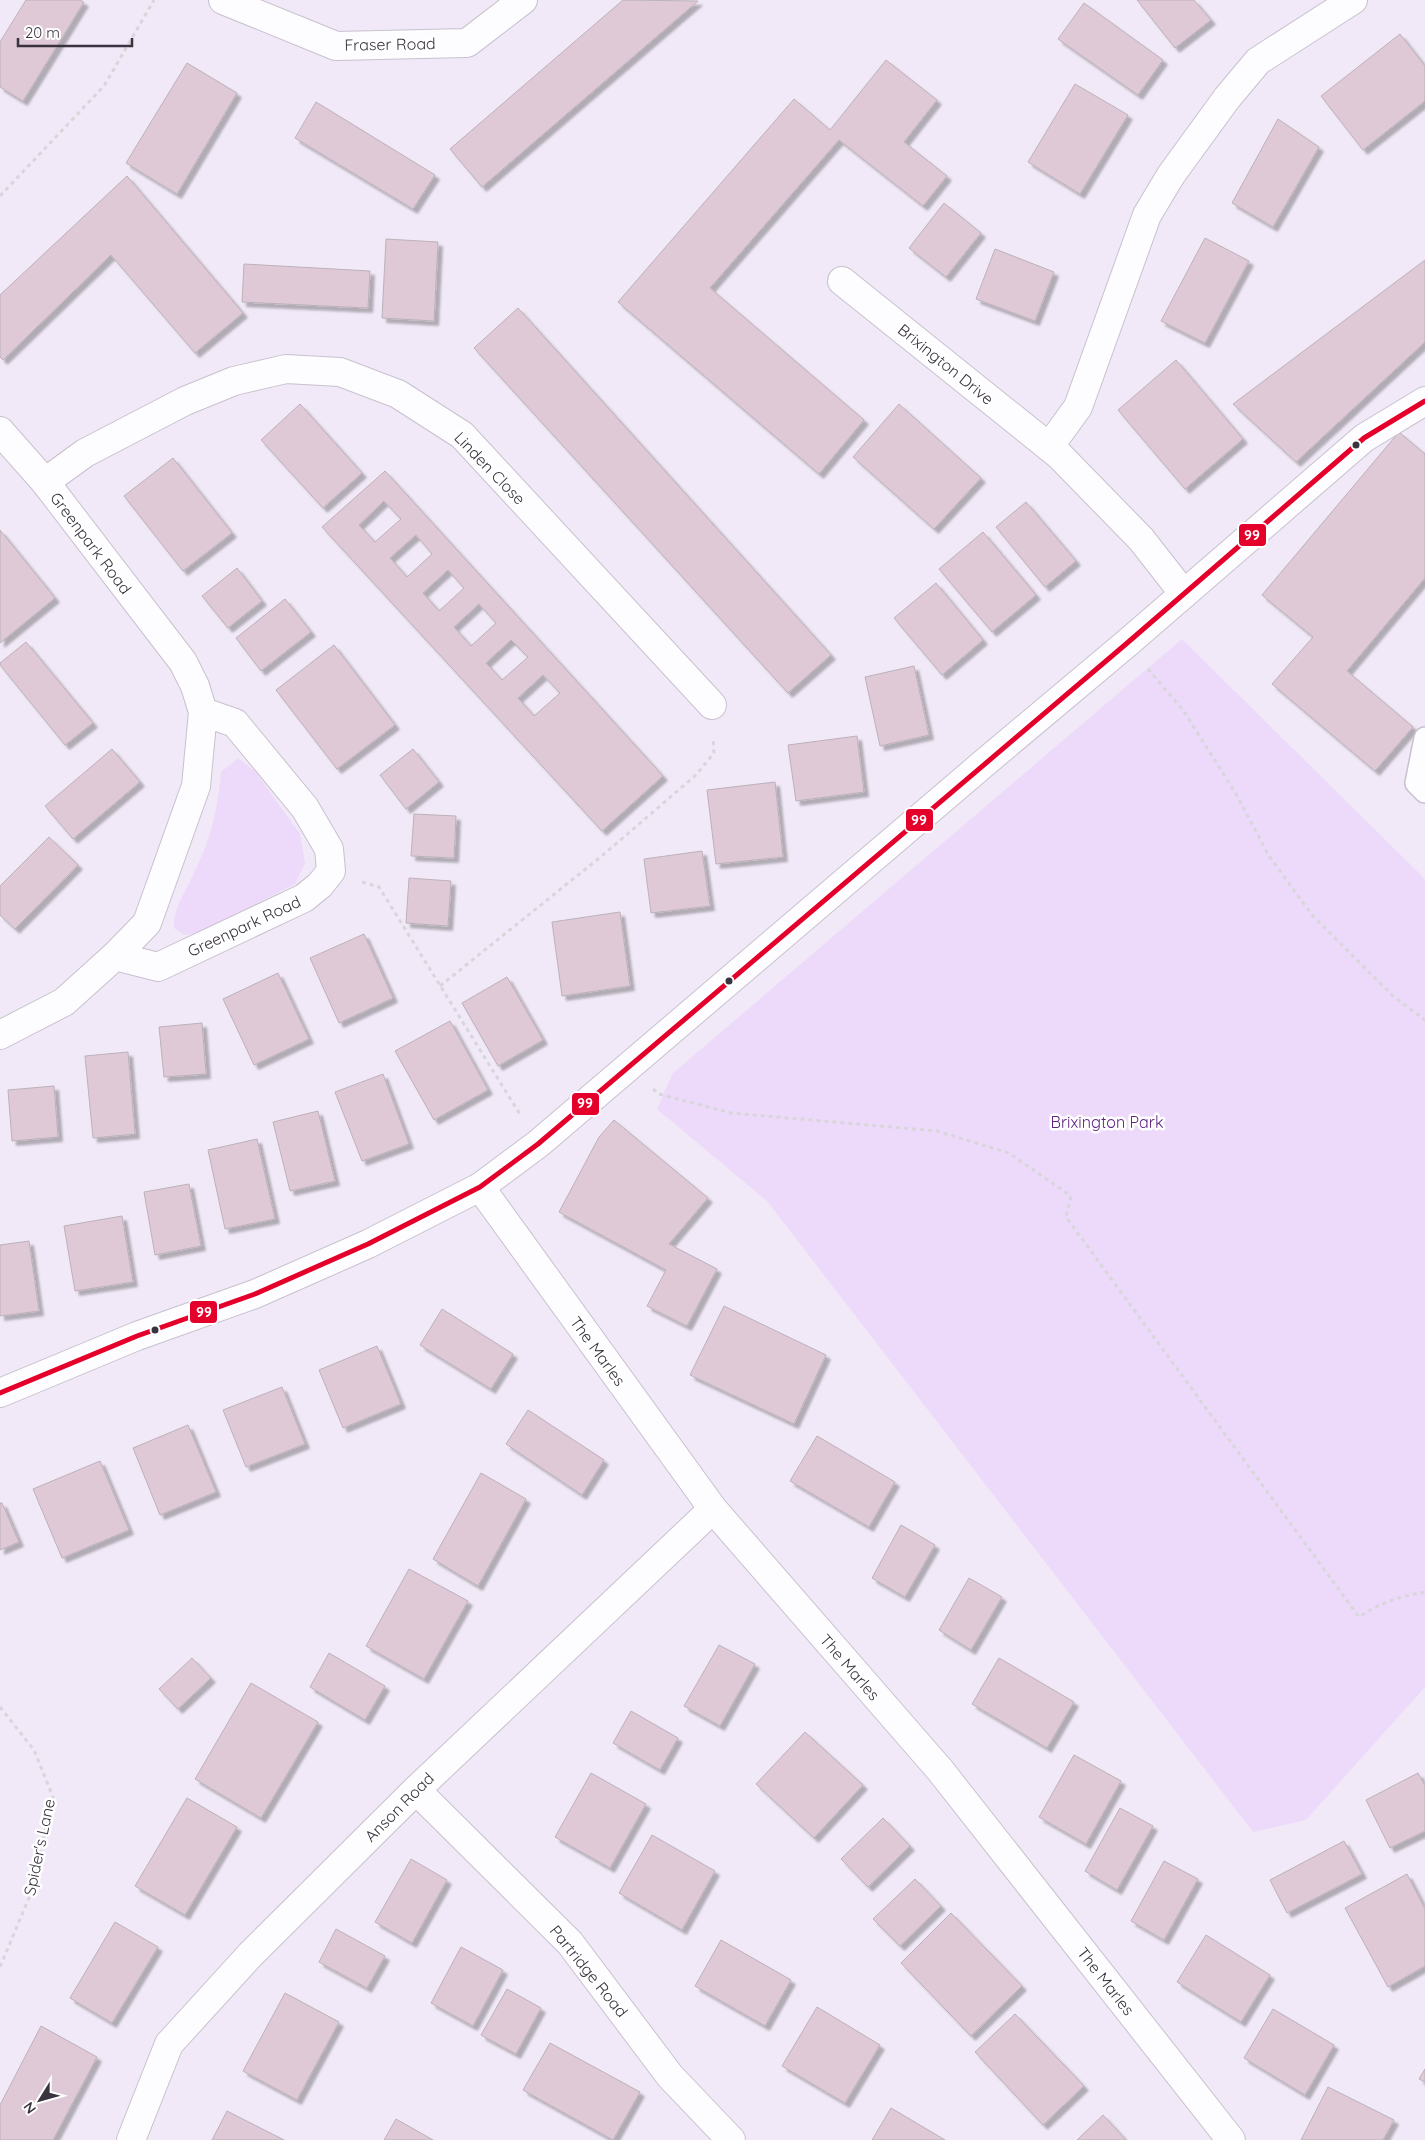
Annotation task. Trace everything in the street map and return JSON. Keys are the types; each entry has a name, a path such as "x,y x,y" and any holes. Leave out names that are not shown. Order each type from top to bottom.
{"street":[{"name":"Fraser Road","path":"223,0 336,46 467,42 523,0"},
{"path":"1049,447 1078,407 1147,215 1171,175 1227,98 1258,61 1353,0"},
{"name":"Brixington Drive","path":"842,281 1049,447 1141,539 1184,594"},
{"name":"Linden Close","path":"45,482 85,453 185,400 234,381 286,369 340,372 398,394 462,435 712,705"},
{"path":"0,1393 136,1336 255,1294 368,1244 480,1188 538,1144 1126,644 1364,438 1425,401"},
{"name":"Greenpark Road","path":"0,432 45,482 183,662 195,686 202,712 196,786 147,923 115,956 64,1002 4,1026"},
{"path":"202,712 235,723 305,808 330,849 331,871"},
{"name":"Greenpark Road","path":"115,956 158,966 304,898 331,871"},
{"name":"The Marles","path":"480,1188 712,1509 940,1770 1231,2140"},
{"name":"Anson Road","path":"132,2140 170,2044 251,1954 416,1790 712,1509"},
{"name":"Partridge Road","path":"416,1790 570,1942 670,2076 731,2140"}],"lane":[{"path":"1425,738 1416,783 1425,792"}],"path":[{"path":"0,196 104,86 154,0"},
{"path":"1126,644 1184,710 1236,794 1270,856 1312,915 1394,997 1425,1020"},
{"path":"440,986 603,855 696,775 714,753 712,705"},
{"path":"331,871 379,887 538,1144"},
{"path":"628,1067 659,1094 731,1113 937,1131 1009,1153 1071,1196 1066,1217 1358,1617 1377,1605 1405,1595 1425,1592"},
{"name":"Spider's Lane","path":"0,1707 34,1750 54,1797 31,1894 0,1967"}],"green space":[{"name":"Brixington Park","path":"1182,639 1425,879 1425,1687 1306,1820 1253,1832 767,1201 657,1109 673,1073"},
{"path":"238,758 254,770 300,834 305,863 295,884 200,932 185,935 174,928 175,914 200,861 209,836 217,804 221,772"}],"building":[{"path":"26,0 80,0 84,2 23,101 0,87 0,42"},
{"path":"623,0 698,1 482,187 450,149"},
{"path":"1137,0 1194,0 1211,20 1175,48"},
{"path":"1084,3 1163,60 1138,95 1058,39"},
{"path":"1400,34 1425,66 1425,101 1363,150 1321,96"},
{"path":"886,60 937,100 904,142 947,176 923,206 839,140 710,288 864,420 819,474 618,302 794,99 830,130"},
{"path":"187,63 237,93 177,194 126,163"},
{"path":"1075,84 1128,115 1080,194 1028,162"},
{"path":"316,102 435,175 413,209 295,138"},
{"path":"1278,119 1319,147 1273,227 1232,203"},
{"path":"127,176 243,313 195,353 111,255 3,360 0,357 0,295"},
{"path":"944,203 981,233 946,277 909,248"},
{"path":"1205,238 1249,261 1205,343 1161,321"},
{"path":"386,239 438,242 434,321 382,318"},
{"path":"995,249 1054,272 1035,321 976,299"},
{"path":"1425,260 1425,342 1296,462 1233,404"},
{"path":"244,264 370,271 368,308 242,302"},
{"path":"518,308 831,655 788,693 474,348"},
{"path":"1176,360 1243,439 1185,489 1118,410"},
{"path":"300,404 362,473 323,508 261,440"},
{"path":"899,404 981,478 934,529 853,457"},
{"path":"1399,432 1425,454 1425,578 1347,671 1413,727 1375,771 1272,684 1313,637 1262,595"},
{"path":"173,458 232,533 183,571 124,496"},
{"path":"385,471 663,776 602,831 322,527","holes":["384,501 401,519 375,542 359,525","416,535 432,554 407,577 390,558","448,570 464,588 439,611 423,593","479,604 496,623 471,646 454,627","511,640 528,657 502,680 486,663","543,675 560,693 534,716 518,698"]},
{"path":"1026,502 1076,561 1045,587 996,527"},
{"path":"0,530 55,598 0,643"},
{"path":"983,532 1036,595 992,632 939,569"},
{"path":"237,568 262,601 228,628 202,596"},
{"path":"936,583 983,640 942,675 894,618"},
{"path":"285,599 311,632 261,671 236,638"},
{"path":"26,642 93,723 65,745 0,665"},
{"path":"334,645 395,725 337,769 276,690"},
{"path":"914,666 929,735 880,746 865,677"},
{"path":"857,736 864,792 796,801 788,745"},
{"path":"112,749 140,782 73,839 45,806"},
{"path":"413,749 439,782 406,809 380,775"},
{"path":"775,782 783,857 716,864 707,790"},
{"path":"414,814 456,816 454,858 411,856"},
{"path":"49,837 78,865 15,929 0,915 0,886"},
{"path":"702,851 710,906 651,913 644,859"},
{"path":"409,878 451,881 448,926 406,923"},
{"path":"620,912 630,986 562,996 552,922"},
{"path":"364,934 393,998 339,1023 310,958"},
{"path":"278,973 309,1039 254,1065 223,999"},
{"path":"507,977 543,1040 498,1066 462,1003"},
{"path":"450,1021 488,1090 434,1120 395,1051"},
{"path":"202,1023 206,1074 164,1077 159,1027"},
{"path":"128,1052 135,1134 93,1138 85,1056"},
{"path":"383,1074 409,1144 362,1161 335,1092"},
{"path":"54,1086 58,1137 12,1141 8,1090"},
{"path":"318,1111 335,1181 290,1191 273,1122"},
{"path":"614,1120 708,1198 669,1244 717,1269 687,1326 647,1306 666,1270 559,1212 599,1137"},
{"path":"257,1139 275,1219 225,1229 208,1150"},
{"path":"189,1184 201,1246 155,1255 144,1192"},
{"path":"122,1216 133,1282 75,1291 64,1226"},
{"path":"29,1241 39,1311 0,1316 0,1245"},
{"path":"724,1306 826,1355 794,1424 690,1375"},
{"path":"442,1309 513,1354 491,1389 420,1345"},
{"path":"377,1346 401,1404 343,1428 319,1370"},
{"path":"282,1387 305,1444 246,1467 223,1410"},
{"path":"528,1410 604,1460 582,1495 506,1444"},
{"path":"188,1425 216,1492 160,1515 133,1448"},
{"path":"817,1436 895,1482 869,1527 790,1481"},
{"path":"100,1461 129,1530 62,1558 33,1489"},
{"path":"481,1473 526,1499 478,1586 433,1559"},
{"path":"0,1503 2,1503 19,1542 0,1550"},
{"path":"901,1525 935,1545 905,1597 872,1578"},
{"path":"409,1569 468,1601 424,1679 366,1646"},
{"path":"969,1578 1002,1597 971,1650 939,1630"},
{"path":"719,1645 755,1664 720,1726 684,1706"},
{"path":"329,1653 385,1686 365,1720 310,1687"},
{"path":"192,1658 211,1678 178,1709 159,1689"},
{"path":"999,1658 1074,1702 1047,1748 972,1704"},
{"path":"251,1683 318,1722 261,1818 195,1779"},
{"path":"631,1711 678,1738 660,1770 613,1743"},
{"path":"805,1732 863,1785 814,1838 756,1784"},
{"path":"1074,1755 1121,1781 1086,1844 1039,1817"},
{"path":"591,1773 646,1804 610,1868 555,1837"},
{"path":"1418,1773 1425,1786 1425,1831 1390,1848 1366,1800"},
{"path":"187,1798 237,1827 185,1915 135,1886"},
{"path":"1120,1808 1153,1826 1117,1890 1085,1871"},
{"path":"883,1818 910,1846 868,1887 841,1859"},
{"path":"652,1835 715,1871 682,1930 619,1893"},
{"path":"1344,1841 1362,1874 1287,1913 1270,1880"},
{"path":"411,1859 447,1880 412,1943 375,1922"},
{"path":"1164,1861 1198,1879 1164,1940 1131,1921"},
{"path":"1407,1874 1425,1909 1425,1966 1388,1987 1345,1908"},
{"path":"915,1879 941,1906 900,1946 873,1919"},
{"path":"951,1913 1022,1986 971,2036 901,1963"},
{"path":"115,1922 158,1947 112,2023 70,1998"},
{"path":"336,1929 385,1956 367,1988 319,1962"},
{"path":"1206,1935 1270,1975 1241,2022 1177,1982"},
{"path":"721,1940 791,1980 765,2026 695,1986"},
{"path":"461,1947 503,1970 473,2026 431,2003"},
{"path":"507,1989 541,2008 516,2054 481,2035"},
{"path":"285,1993 339,2022 297,2100 243,2071"},
{"path":"817,2007 880,2045 845,2103 782,2066"},
{"path":"1273,2009 1334,2045 1305,2095 1244,2058"},
{"path":"1015,2014 1084,2086 1043,2125 975,2052"},
{"path":"41,2026 97,2057 53,2140 0,2140 0,2105"},
{"path":"550,2043 640,2092 613,2140 523,2090"},
{"path":"1425,2069 1425,2082 1419,2079"},
{"path":"1328,2087 1394,2120 1383,2140 1301,2140"},
{"path":"891,2108 945,2140 872,2140"},
{"path":"227,2111 284,2140 212,2140"},
{"path":"1103,2115 1126,2140 1077,2140"},
{"path":"396,2119 433,2140 384,2140"}],"transit line":[{"name":"99","path":"0,1393 137,1336 255,1294 368,1244 480,1187 538,1144 1126,644 1364,438 1425,401"}]}
